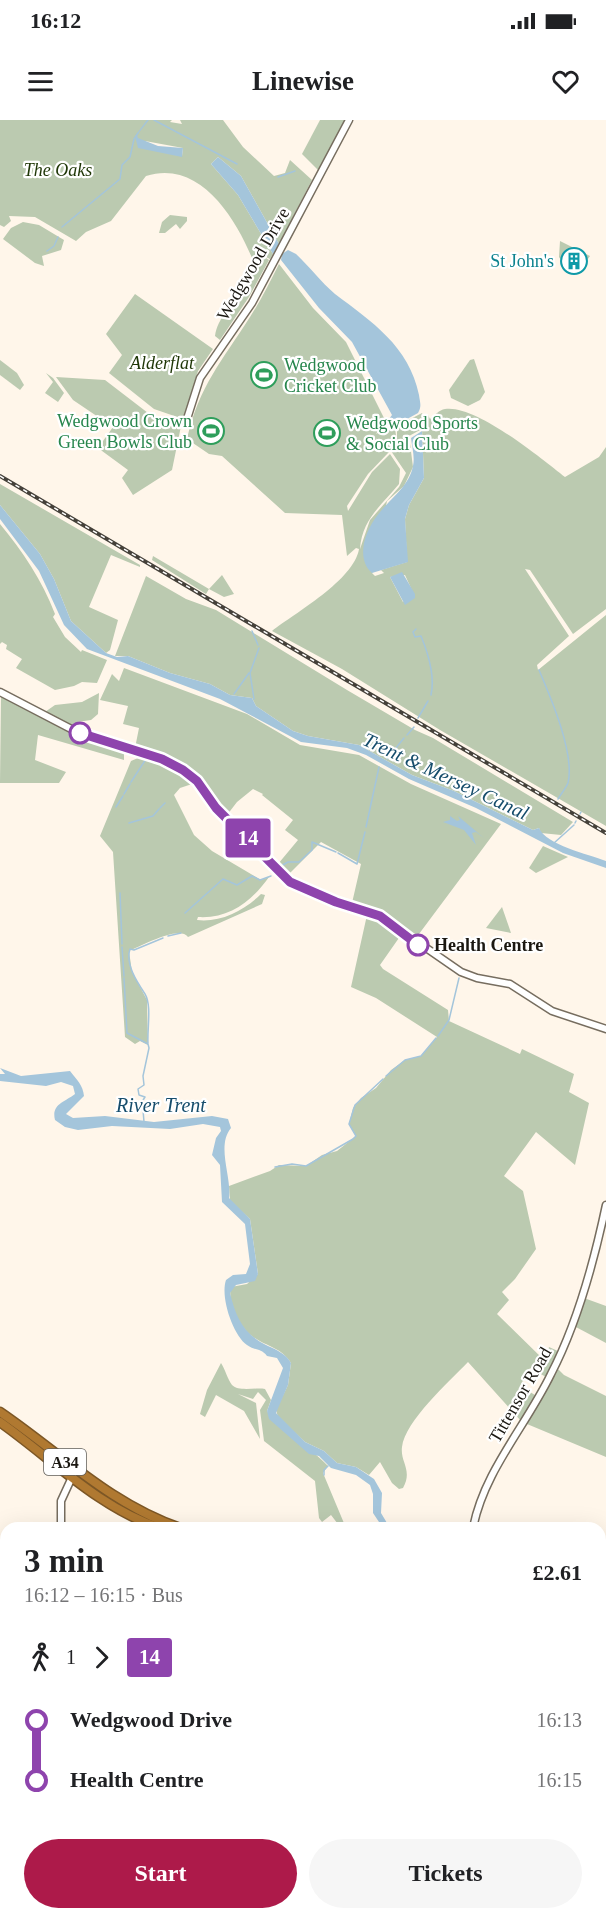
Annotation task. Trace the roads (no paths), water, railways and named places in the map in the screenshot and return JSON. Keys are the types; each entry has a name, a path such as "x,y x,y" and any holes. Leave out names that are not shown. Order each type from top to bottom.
{"highway":[{"name":"A34","path":"0,1412 74,1474 136,1511 164,1522"},
{"name":"A34","path":"0,1422 128,1514 146,1522"}],"street":[{"name":"Wedgwood Drive","path":"186,422 200,378 252,303 348,120"},
{"path":"0,692 75,731 162,759 183,770 197,781 216,808 295,885 336,902 380,916 460,972 477,978 510,984 552,1011 606,1029"},
{"name":"Tittensor Road","path":"475,1522 494,1469 539,1397 563,1350 584,1289 606,1205"},
{"path":"61,1522 61,1500 74,1474"}],"water":[{"path":"149,120 137,135 138,138 158,146 183,148 182,157 138,148 135,136"},
{"path":"218,157 241,176 279,244 273,254 238,195 211,164"},
{"path":"288,250 296,254 335,294 375,325 398,349 414,378 420,402 418,413 398,424 394,419 389,419 392,415 352,342 319,308 281,260 282,254"},
{"path":"422,431 424,478 409,505 405,519 408,562 372,573 363,555 368,530 410,476 414,459 411,438"},
{"path":"0,505 40,554 54,579 71,621 106,653 117,657 128,656 170,673 210,684 230,695 252,698 256,706 293,731 359,745 412,775 454,791 533,830 539,828 543,834 559,844 606,861 606,868 563,853 476,808 409,779 366,755 347,748 301,742 220,699 87,649 64,625 39,571 0,519"},
{"path":"402,572 415,594 415,598 405,605 390,577"},
{"path":"450,816 457,821 460,820 458,816 484,838 476,832 472,833 476,845 464,830 443,822 450,820"},
{"path":"0,1068 21,1076 70,1071 81,1086 84,1096 66,1114 73,1118 105,1116 154,1122 212,1116 228,1119 231,1128 227,1135 225,1153 229,1198 250,1219 258,1274 255,1281 236,1285 230,1293 238,1318 253,1337 284,1355 291,1363 288,1385 276,1413 305,1442 324,1451 337,1463 356,1467 374,1479 382,1493 381,1513 386,1522 379,1522 373,1513 373,1494 370,1485 356,1475 331,1468 319,1456 309,1454 269,1419 267,1411 283,1368 277,1358 267,1356 242,1340 233,1325 226,1305 226,1280 233,1275 246,1274 250,1264 245,1224 222,1202 220,1165 212,1155 216,1138 221,1131 220,1127 203,1124 170,1129 112,1126 78,1130 65,1127 55,1120 54,1115 60,1104 75,1094 73,1086 61,1082 46,1086 0,1081 0,1074 5,1074"}],"waterway":[{"path":"154,120 237,164"},
{"path":"62,227 120,179 122,165 130,157 134,139 138,133"},
{"path":"278,177 295,171"},
{"path":"47,251 54,246 58,237"},
{"path":"416,629 413,632 415,637 421,636 430,665 431,695"},
{"path":"252,631 258,645"},
{"path":"254,699 250,673 259,648"},
{"path":"539,670 561,726 568,757 568,783 558,799"},
{"path":"234,694 249,673"},
{"path":"418,718 428,701"},
{"name":"Trent & Mersey Canal","path":"407,735 414,727"},
{"name":"Trent & Mersey Canal","path":"387,759 404,738"},
{"path":"131,782 146,759"},
{"name":"Trent & Mersey Canal","path":"366,827 379,767"},
{"path":"124,794 130,784"},
{"path":"116,807 123,796"},
{"path":"160,808 165,803"},
{"path":"129,823 153,816 159,809"},
{"path":"554,843 574,825"},
{"path":"338,853 357,864 365,832"},
{"path":"281,866 288,862 299,862 312,850 312,842 336,852"},
{"path":"185,913 223,879 237,885 252,876 260,880 271,876"},
{"path":"120,893 122,944"},
{"path":"168,936 181,933"},
{"path":"148,1043 147,999 133,973 129,955 130,949 134,950 163,938"},
{"path":"122,947 124,976"},
{"name":"River Trent","path":"124,978 127,1033 148,1044 149,1048 143,1076 144,1085 138,1089 139,1095 145,1097 138,1108 143,1110 144,1122"},
{"path":"438,1036 449,1020 459,978"},
{"path":"386,1076 405,1060 421,1056 436,1038"},
{"path":"275,1167 292,1164 306,1166 353,1139 356,1136 349,1124 355,1105 383,1079"},
{"path":"324,1475 324,1470 328,1466"}],"railway":[{"path":"0,476 606,833"}],"place":[{"name":"St John's","path":"574,261"},
{"name":"Wedgwood Cricket Club","path":"264,375"},
{"name":"Wedgwood Crown Green Bowls Club","path":"211,431"},
{"name":"Wedgwood Sports & Social Club","path":"327,433"},
{"name":"Health Centre","path":"418,945"}],"park label":[{"name":"The Oaks","path":"58,170"},
{"name":"Alderflat","path":"162,363"}]}
